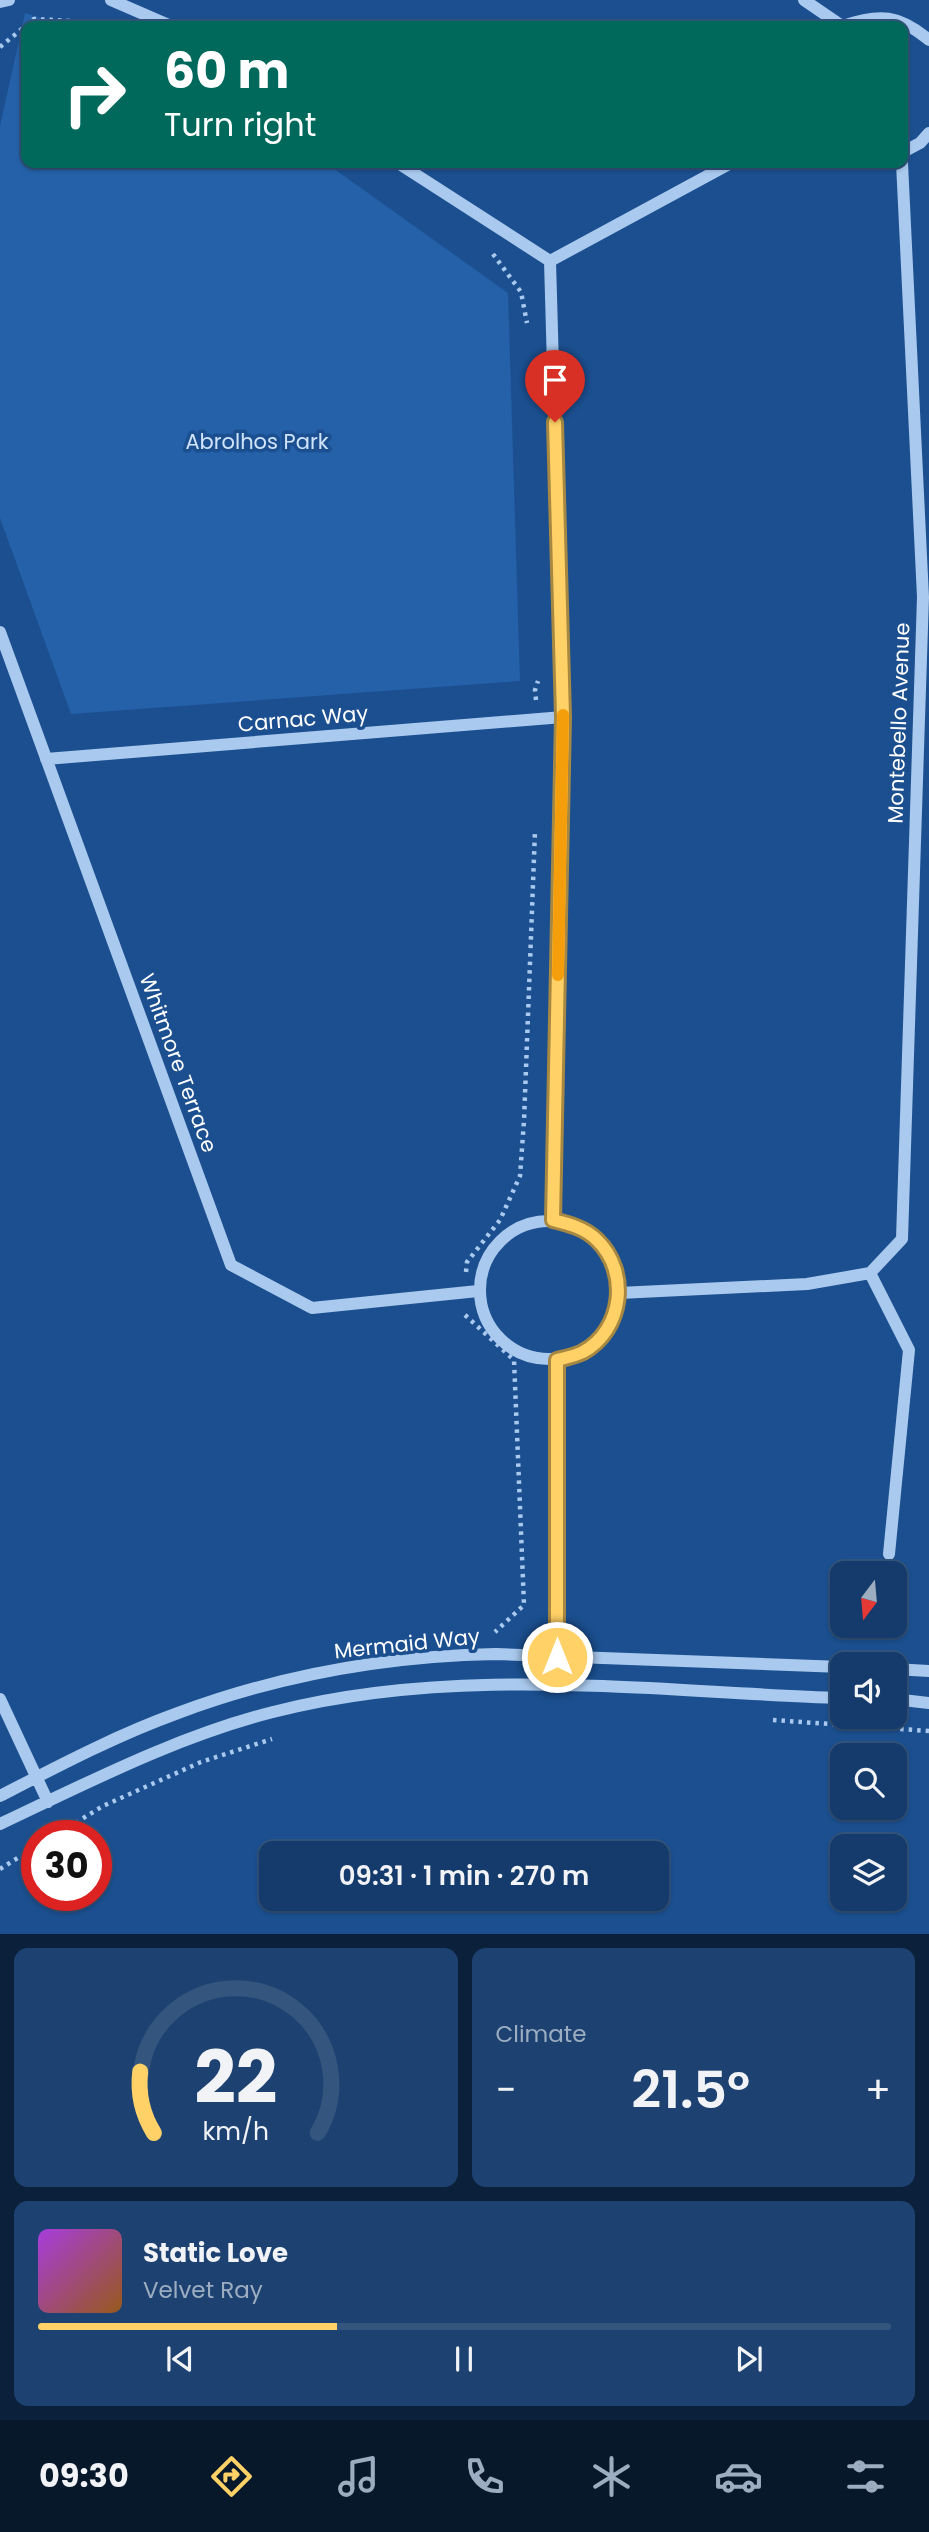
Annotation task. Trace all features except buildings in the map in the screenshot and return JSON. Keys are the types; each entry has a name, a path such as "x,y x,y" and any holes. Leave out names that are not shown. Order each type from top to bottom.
{"street":[{"path":"0,2 9,0"},
{"path":"111,0 159,21"},
{"path":"804,0 836,21"},
{"path":"857,21 866,18 890,18 898,21"},
{"path":"908,25 929,40"},
{"path":"908,149 920,143 929,133"},
{"path":"406,168 550,261"},
{"path":"550,261 722,168"},
{"name":"Montebello Avenue","path":"870,1273 901,1239 923,597 902,168"},
{"path":"550,261 563,717 553,1220"},
{"name":"Whitmore Terrace","path":"0,632 231,1265 312,1308 472,1292"},
{"name":"Carnac Way","path":"46,759 563,717"},
{"path":"553,1220 577,1226 597,1240 612,1259 619,1293 615,1316 601,1337 582,1352 557,1360 533,1359 510,1349 492,1332 472,1292 482,1267 495,1246 513,1230 536,1222 553,1220"},
{"path":"619,1293 807,1284 870,1273 909,1350 889,1554"},
{"path":"557,1360 557,1685"},
{"name":"Mermaid Way","path":"0,1796 119,1737 178,1713 245,1691 348,1667 449,1655 496,1654 830,1667"},
{"path":"907,1670 929,1671"},
{"name":"Mermaid Way","path":"0,1824 145,1757 223,1727 274,1712 339,1699 418,1687 500,1683 830,1697"},
{"path":"0,1699 47,1802"},
{"path":"907,1700 929,1703"}],"path":[{"path":"32,21 70,21"},
{"path":"0,47 21,30"},
{"path":"488,249 497,257 521,292 528,328"},
{"path":"537,720 535,690 542,670"},
{"path":"496,1654 495,1630 524,1605 514,1360 465,1317 472,1292 467,1262 500,1220 520,1176 536,829"},
{"path":"762,1720 929,1731"},
{"path":"80,1820 103,1806 201,1762 279,1736"},
{"path":"0,1869 21,1856"}],"green space":[{"name":"Abrolhos Park","path":"25,13 50,21 23,21"},
{"name":"Abrolhos Park","path":"21,31 21,168 333,168 508,293 520,681 71,714 0,518 0,126"}],"slow traffic":[{"path":"558,975 563,715"}],"route":[{"path":"555,422 563,717 553,1220 577,1226 597,1240 612,1259 619,1293 615,1316 601,1337 582,1352 557,1360 557,1657"}]}
